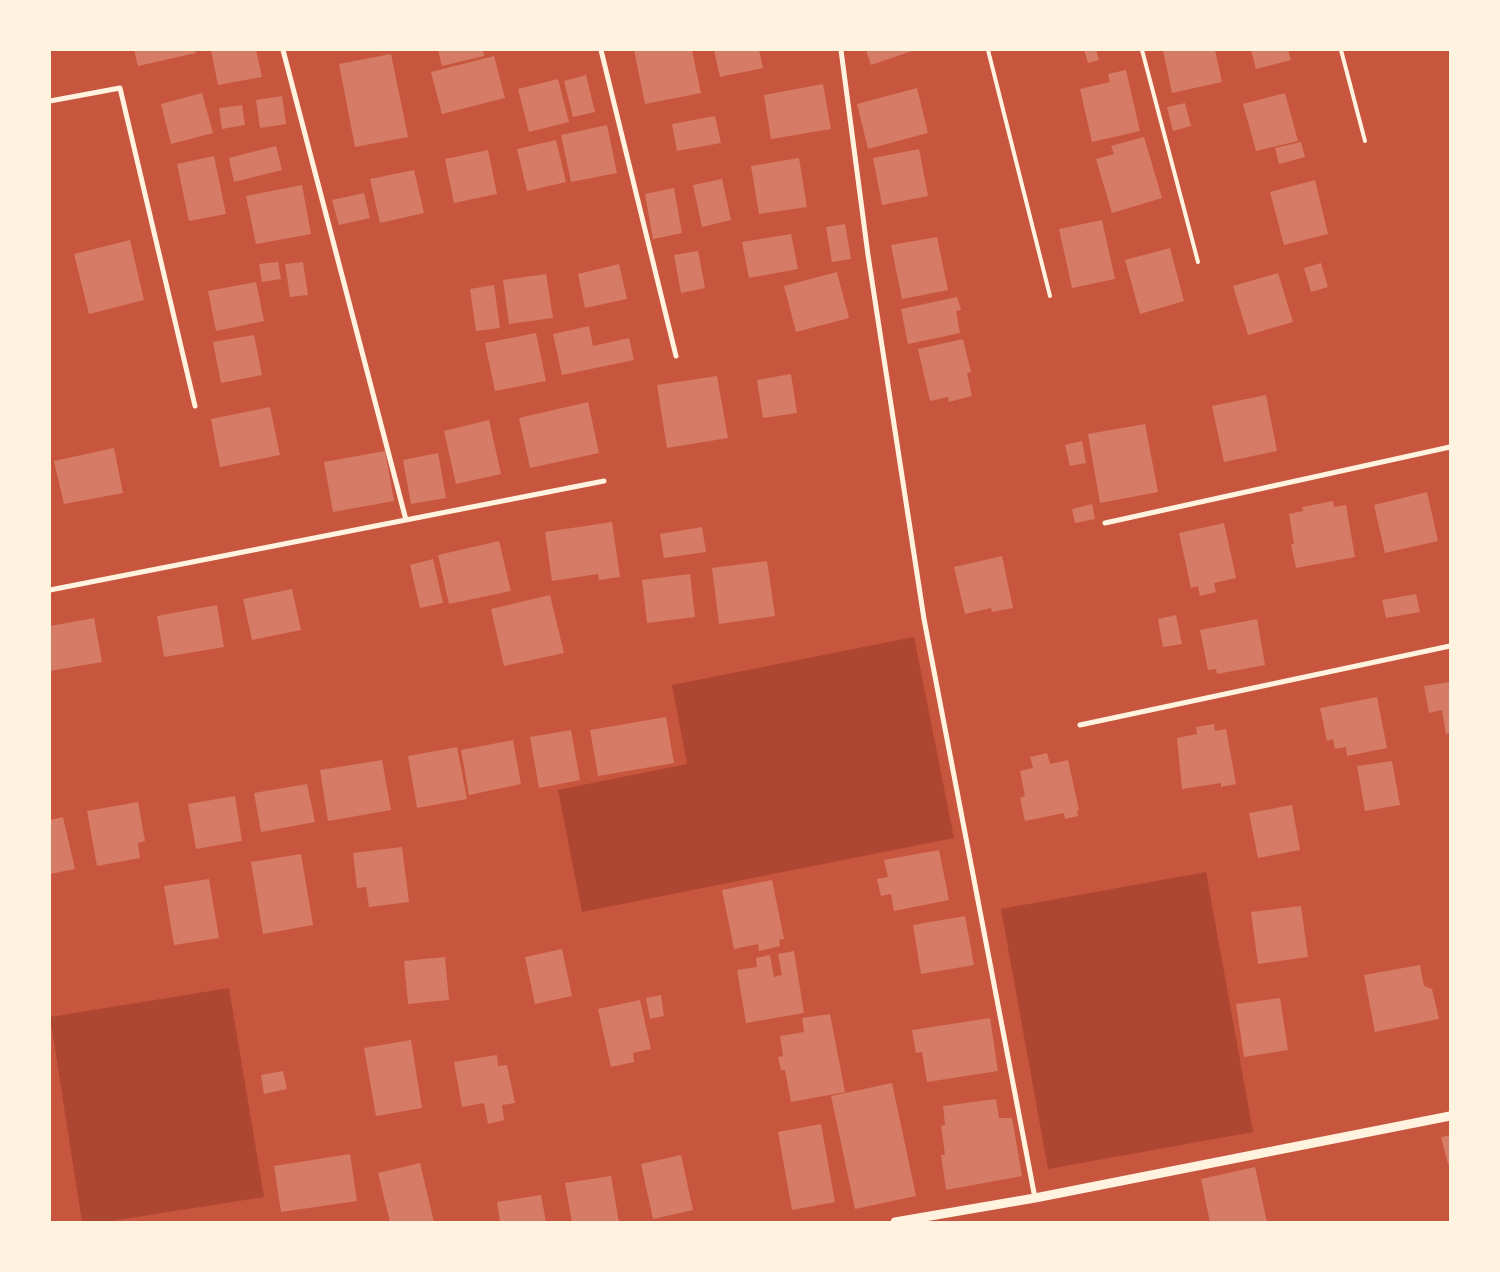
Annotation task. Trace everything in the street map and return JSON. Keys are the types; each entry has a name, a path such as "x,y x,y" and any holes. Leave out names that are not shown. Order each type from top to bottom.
{"street":[{"path":"283,50 406,520"},
{"path":"601,50 676,356"},
{"path":"842,50 870,264 924,619 1035,1198"},
{"path":"50,100 120,88 195,406"},
{"path":"1105,523 1450,447"},
{"path":"50,590 604,480"},
{"path":"1080,725 1450,646"},
{"path":"895,1222 1035,1198 1450,1116"}],"lane":[{"path":"988,50 1050,296"},
{"path":"1142,50 1198,262"},
{"path":"1341,50 1365,141"}],"shaded area":[{"path":"914,637 954,838 582,912 558,790 687,764 672,685"},
{"path":"1206,872 1253,1132 1048,1169 1001,909"},
{"path":"229,988 264,1197 105,1222 82,1222 50,1017"}],"building":[{"path":"134,50 195,50 196,53 138,66"},
{"path":"211,50 256,50 262,77 218,85"},
{"path":"438,50 483,50 484,56 442,66"},
{"path":"634,50 692,50 701,93 645,104"},
{"path":"714,50 759,50 763,68 720,77"},
{"path":"866,50 915,50 871,65"},
{"path":"1084,50 1096,50 1099,60 1088,63"},
{"path":"1163,50 1215,50 1222,82 1172,93"},
{"path":"1251,50 1288,50 1291,60 1256,69"},
{"path":"391,54 408,137 355,147 339,64"},
{"path":"494,56 505,98 442,114 431,72"},
{"path":"1126,70 1140,131 1092,142 1080,89 1110,82 1108,74"},
{"path":"586,75 595,112 573,117 564,81"},
{"path":"558,79 569,122 529,132 518,89"},
{"path":"823,84 831,129 771,139 764,95"},
{"path":"917,88 928,133 868,149 857,104"},
{"path":"202,93 213,133 171,144 161,104"},
{"path":"1285,93 1298,141 1256,151 1243,104"},
{"path":"282,96 286,124 260,128 256,100"},
{"path":"1185,103 1191,126 1173,131 1167,107"},
{"path":"242,105 245,125 222,129 219,108"},
{"path":"715,116 721,143 677,151 672,124"},
{"path":"607,125 617,173 571,182 561,135"},
{"path":"1144,137 1162,198 1112,213 1096,159 1114,154 1111,146"},
{"path":"556,140 566,182 527,191 517,149"},
{"path":"1301,142 1305,157 1279,164 1275,148"},
{"path":"276,146 282,170 234,182 229,158"},
{"path":"919,149 928,196 882,205 873,158"},
{"path":"488,150 497,194 454,203 445,159"},
{"path":"214,156 226,214 189,221 177,164"},
{"path":"799,158 807,207 759,214 751,166"},
{"path":"414,170 424,213 380,223 370,179"},
{"path":"722,179 731,220 702,227 693,185"},
{"path":"1315,180 1328,234 1284,245 1270,192"},
{"path":"302,185 311,234 256,244 246,196"},
{"path":"674,188 682,233 653,239 645,194"},
{"path":"364,193 370,218 339,225 332,200"},
{"path":"1102,220 1115,279 1072,288 1059,229"},
{"path":"845,224 851,259 832,262 826,227"},
{"path":"791,234 798,269 749,278 742,242"},
{"path":"937,237 948,290 902,299 891,245"},
{"path":"130,240 144,300 89,314 74,254"},
{"path":"1170,248 1184,301 1140,314 1125,260"},
{"path":"698,251 705,288 681,293 674,255"},
{"path":"278,262 281,279 262,282 259,264"},
{"path":"303,262 308,295 290,297 285,264"},
{"path":"1321,263 1328,287 1311,292 1304,268"},
{"path":"619,264 627,299 585,308 578,274"},
{"path":"837,272 849,318 796,332 784,286"},
{"path":"1278,273 1293,322 1248,335 1233,286"},
{"path":"546,274 553,318 509,324 503,280"},
{"path":"256,282 264,321 216,331 208,291"},
{"path":"494,285 500,328 476,331 470,289"},
{"path":"957,297 961,310 956,311 960,333 908,344 901,309"},
{"path":"589,326 593,346 629,338 634,360 562,375 553,334"},
{"path":"536,333 546,381 495,391 485,343"},
{"path":"254,335 262,375 221,383 213,342"},
{"path":"963,339 971,372 967,373 972,396 949,402 948,397 930,401 918,349"},
{"path":"791,374 797,413 763,418 757,380"},
{"path":"717,376 728,438 667,448 657,385"},
{"path":"1266,395 1277,451 1224,462 1212,406"},
{"path":"588,402 599,453 530,468 519,418"},
{"path":"270,407 280,455 220,467 211,419"},
{"path":"489,420 501,474 456,484 444,431"},
{"path":"1145,424 1158,492 1100,503 1088,434"},
{"path":"1082,441 1086,463 1070,466 1065,445"},
{"path":"114,448 123,493 64,504 54,461"},
{"path":"385,451 394,501 333,512 324,462"},
{"path":"438,453 446,498 411,504 403,460"},
{"path":"1427,492 1438,541 1385,553 1374,505"},
{"path":"1333,501 1334,507 1346,505 1355,557 1296,568 1291,544 1294,544 1289,514 1303,511 1302,507"},
{"path":"1092,504 1095,519 1075,523 1072,509"},
{"path":"612,522 620,577 599,580 598,574 552,581 545,532"},
{"path":"1224,523 1236,578 1214,583 1216,592 1200,596 1198,586 1191,588 1179,533"},
{"path":"702,527 706,552 664,558 660,534"},
{"path":"499,541 511,591 449,604 438,555"},
{"path":"1002,556 1013,608 992,612 991,608 965,614 954,567"},
{"path":"433,559 443,603 420,608 410,565"},
{"path":"767,561 775,616 719,624 712,568"},
{"path":"690,574 695,617 647,623 642,580"},
{"path":"292,589 301,630 252,640 243,599"},
{"path":"1416,594 1420,612 1386,618 1382,600"},
{"path":"550,595 564,653 504,666 491,609"},
{"path":"217,605 224,647 164,657 157,616"},
{"path":"1176,615 1182,644 1163,647 1158,619"},
{"path":"94,618 102,662 50,671 50,626"},
{"path":"1257,619 1265,665 1217,674 1216,669 1208,670 1200,630"},
{"path":"1450,682 1450,733 1446,734 1442,710 1429,713 1424,686"},
{"path":"1377,697 1387,748 1347,756 1346,747 1335,749 1333,739 1327,741 1320,708"},
{"path":"666,717 674,763 598,776 590,730"},
{"path":"1214,724 1215,731 1226,729 1236,784 1221,787 1221,783 1182,789 1177,738 1197,734 1196,727"},
{"path":"571,730 580,780 539,788 530,737"},
{"path":"513,740 521,784 469,795 461,750"},
{"path":"457,747 467,799 417,808 408,756"},
{"path":"1047,753 1050,764 1068,760 1079,810 1077,810 1078,816 1065,819 1064,813 1025,821 1020,798 1025,796 1020,771 1033,768 1030,757"},
{"path":"382,760 391,810 328,821 320,770"},
{"path":"1392,761 1400,805 1365,811 1357,766"},
{"path":"307,784 315,822 261,832 254,793"},
{"path":"235,796 242,841 196,849 188,804"},
{"path":"138,802 145,841 138,843 140,858 97,866 87,811"},
{"path":"1292,805 1300,850 1258,858 1249,813"},
{"path":"63,817 75,869 50,874 50,820"},
{"path":"402,847 409,902 369,907 366,887 357,888 353,853"},
{"path":"939,850 949,900 894,911 891,894 881,896 877,879 888,877 884,860"},
{"path":"301,854 313,925 263,934 251,862"},
{"path":"209,879 219,938 174,945 164,886"},
{"path":"772,880 784,939 779,940 780,946 759,951 758,944 734,949 722,890"},
{"path":"1301,906 1308,957 1258,964 1251,912"},
{"path":"965,916 974,965 921,974 913,925"},
{"path":"562,949 572,996 535,1004 525,957"},
{"path":"794,951 804,1013 746,1023 737,970 757,967 756,958 770,955 774,977 782,975 778,954"},
{"path":"445,957 449,1000 408,1004 404,961"},
{"path":"1420,965 1424,986 1432,989 1439,1019 1375,1032 1364,975"},
{"path":"661,995 664,1016 650,1019 646,998"},
{"path":"1280,998 1288,1050 1244,1057 1236,1004"},
{"path":"640,1000 651,1049 633,1053 634,1062 611,1067 598,1009"},
{"path":"830,1014 845,1092 791,1102 785,1070 781,1070 778,1057 783,1056 780,1036 804,1032 802,1018"},
{"path":"990,1018 998,1071 927,1082 922,1052 916,1053 912,1030"},
{"path":"411,1040 422,1108 376,1116 364,1048"},
{"path":"497,1055 498,1066 507,1065 515,1103 502,1105 504,1120 488,1124 484,1103 462,1107 454,1062"},
{"path":"283,1071 287,1089 264,1094 261,1075"},
{"path":"892,1083 916,1196 855,1209 831,1096"},
{"path":"996,1099 999,1118 1012,1118 1022,1176 946,1190 941,1155 945,1155 941,1126 945,1125 943,1106"},
{"path":"821,1124 835,1202 792,1210 778,1132"},
{"path":"1450,1135 1450,1163 1448,1164 1441,1137"},
{"path":"350,1154 357,1201 281,1212 274,1166"},
{"path":"681,1155 693,1210 653,1219 641,1164"},
{"path":"420,1163 434,1222 390,1222 378,1173"},
{"path":"1255,1167 1267,1222 1210,1222 1201,1179"},
{"path":"611,1176 619,1222 572,1222 565,1183"},
{"path":"541,1195 546,1222 500,1222 497,1202"}]}
